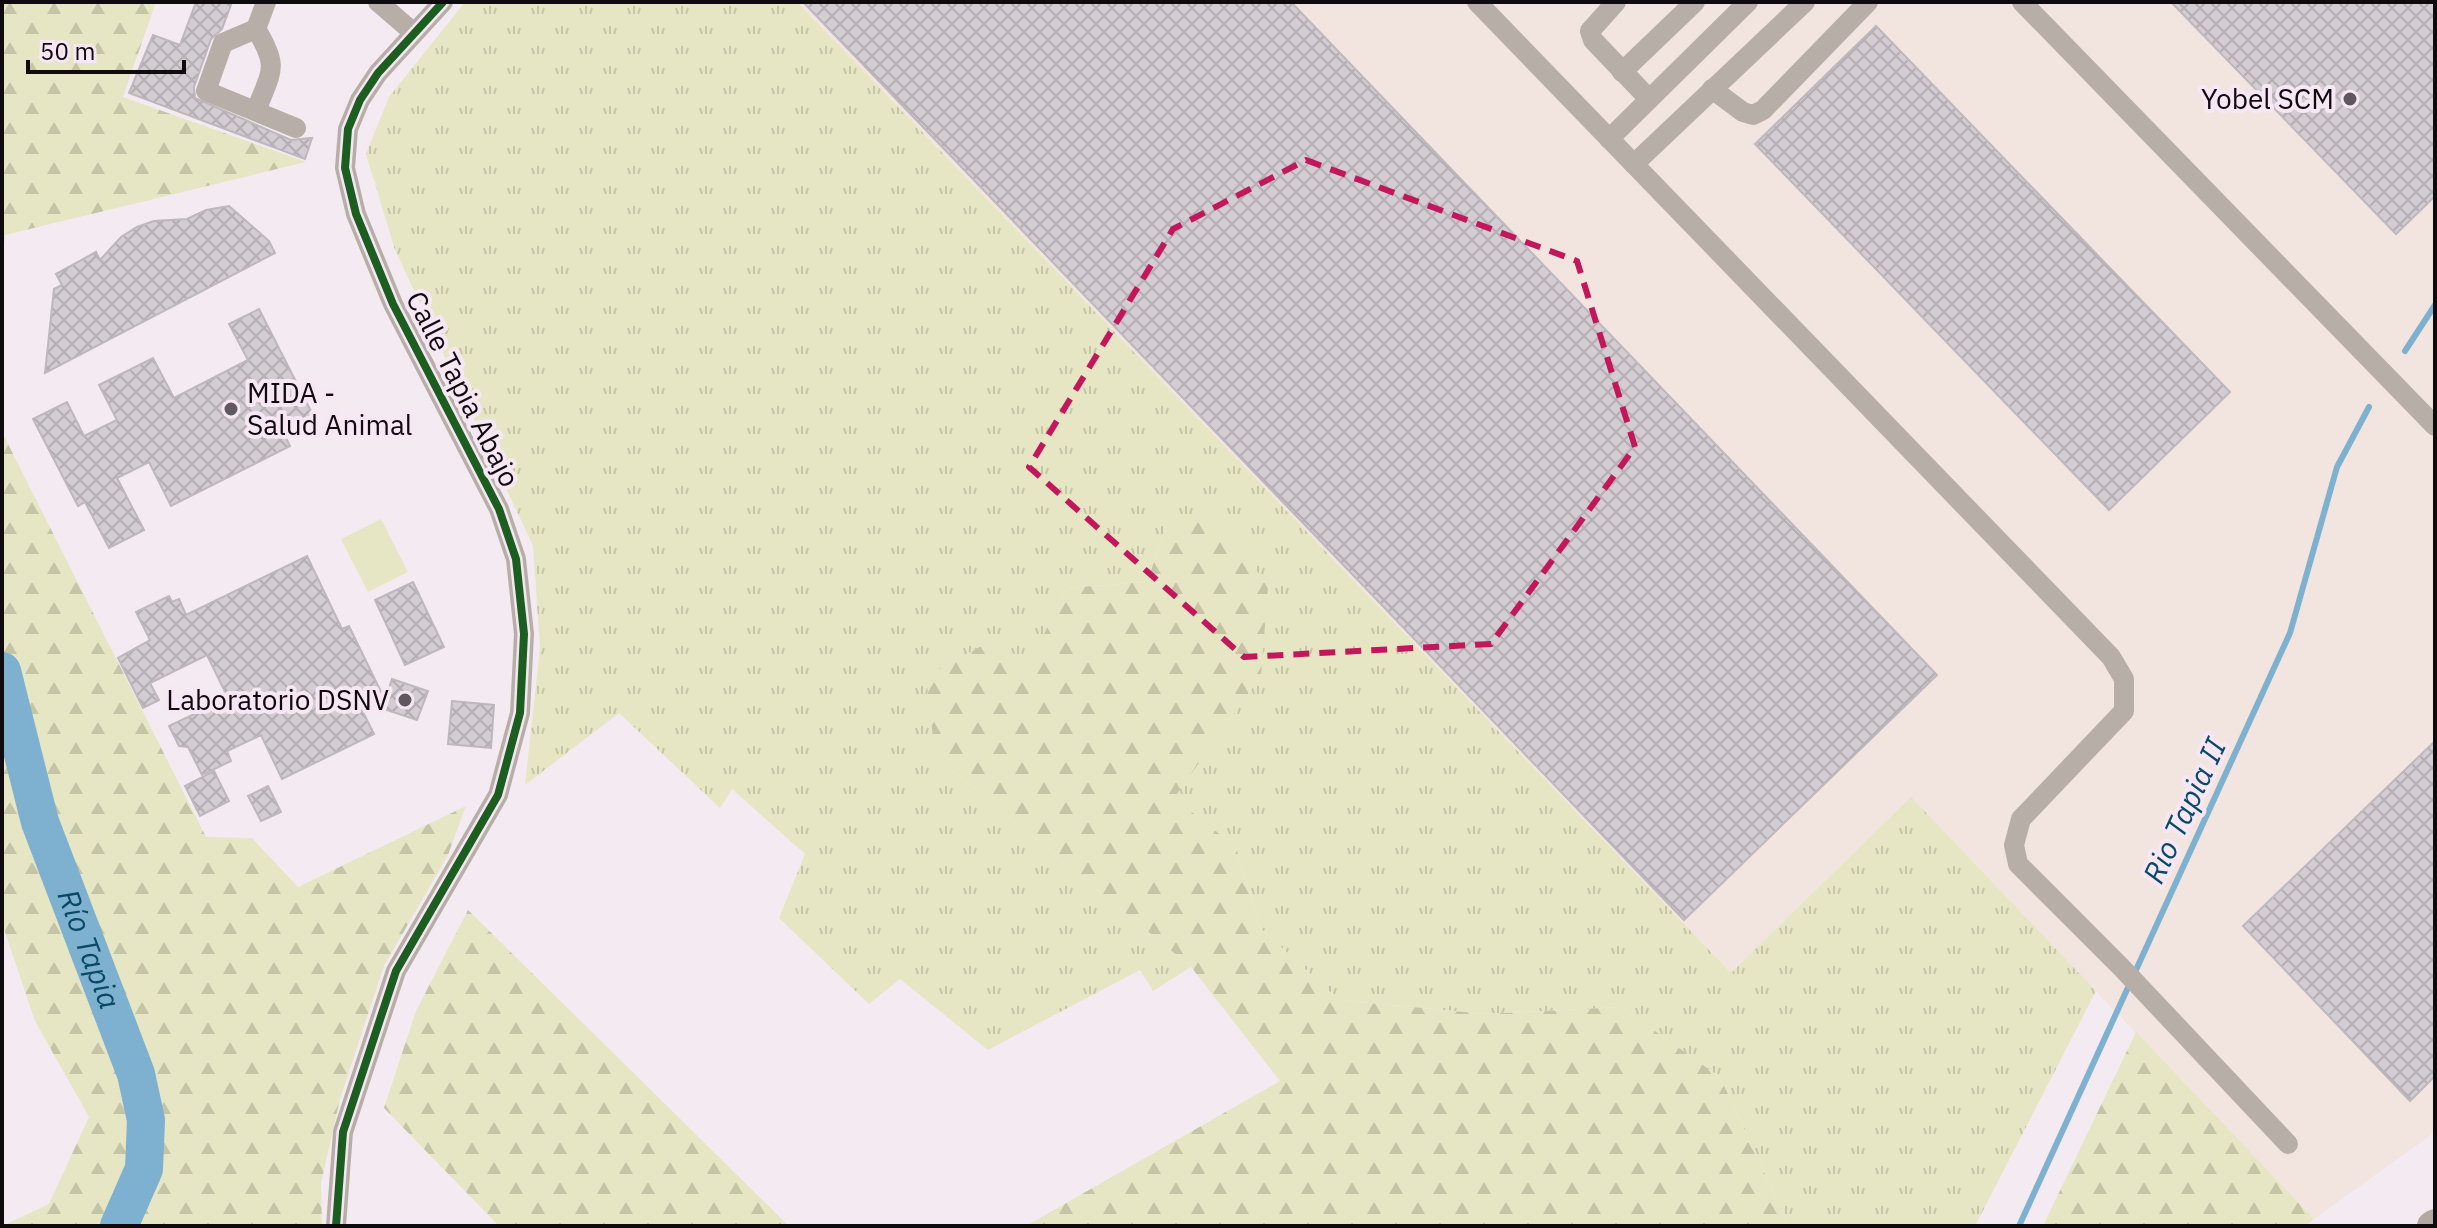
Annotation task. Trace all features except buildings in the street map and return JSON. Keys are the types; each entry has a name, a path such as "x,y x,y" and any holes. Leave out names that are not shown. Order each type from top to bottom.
{"street":[{"path":"266,2 256,29 223,43 206,91 296,128"},
{"path":"378,2 414,33"},
{"name":"Calle Tapia Abajo","path":"336,1226 343,1132 396,971 498,795 520,713 524,634 516,559 499,509 393,304 356,214 345,168 348,129 360,100 378,73 443,2"},
{"path":"1477,2 2111,657 2124,679 2124,711 2021,819 2014,845 2018,864 2121,967 2288,1144"},
{"path":"1616,2 1590,31 1593,40 1649,99"},
{"path":"1622,72 1695,2"},
{"path":"1609,139 1748,2"},
{"path":"1634,164 1805,2"},
{"path":"1712,89 1743,112 1753,115 1763,110 1868,2"},
{"path":"2022,2 2435,426"},
{"path":"256,29 271,54 273,64 256,111"}],"highlighted area":[{"path":"1306,160 1577,261 1635,447 1491,644 1244,657 1029,467 1173,229"}],"shaded area":[{"path":"797,2 2435,2 2435,1132 2314,1219 1911,798 1731,973"}],"green space":[{"path":"2,2 156,2 123,97 306,162 5,235 2,262"},
{"path":"465,2 797,2 1731,973 1911,797 2096,991 1975,1226 1789,1226 1720,1077 1621,1007 1485,1014 1339,1000 1260,928 1236,847 1173,798 1261,676 1168,521 1147,582 1066,588 1030,664 935,756 1191,967 1153,991 1140,970 988,1050 900,979 869,1004 779,918 805,854 732,789 720,808 619,713 525,785 540,648 533,546 395,250 366,154 389,97"},
{"path":"2,432 206,837 252,838 298,887 466,806 448,855 384,966 340,1099 321,1183 322,1226 2,1226 49,1204 89,1117 35,1021 2,923"},
{"path":"381,519 408,572 368,592 341,539"},
{"path":"1222,520 1268,587 1261,676 1174,798 1236,847 1260,928 1339,1000 1485,1014 1621,1007 1720,1077 1789,1226 1026,1226 1280,1081 1191,967 935,756 926,676 991,641 1030,663 1066,588 1147,582 1168,521"},
{"path":"468,910 789,1226 499,1226 384,1108 416,1011"},
{"path":"2136,1032 2314,1219 2305,1226 2043,1226"}],"waterway":[{"name":"Rio Tapia II","path":"2405,351 2435,305"},
{"name":"Rio Tapia II","path":"2019,1226 2290,633 2337,467 2369,407"},
{"name":"Río Tapia","path":"2,671 40,822 136,1074 146,1120 144,1169 119,1226"}],"cycle path":[{"path":"336,1226 343,1132 396,971 498,795 520,713 524,634 516,559 499,509 393,304 356,214 345,168 348,129 360,100 378,73 443,2"}],"place":[{"name":"Yobel SCM","path":"2350,99"},
{"name":"MIDA - Salud Animal","path":"231,409"},
{"name":"Laboratorio DSNV","path":"405,700"}]}
